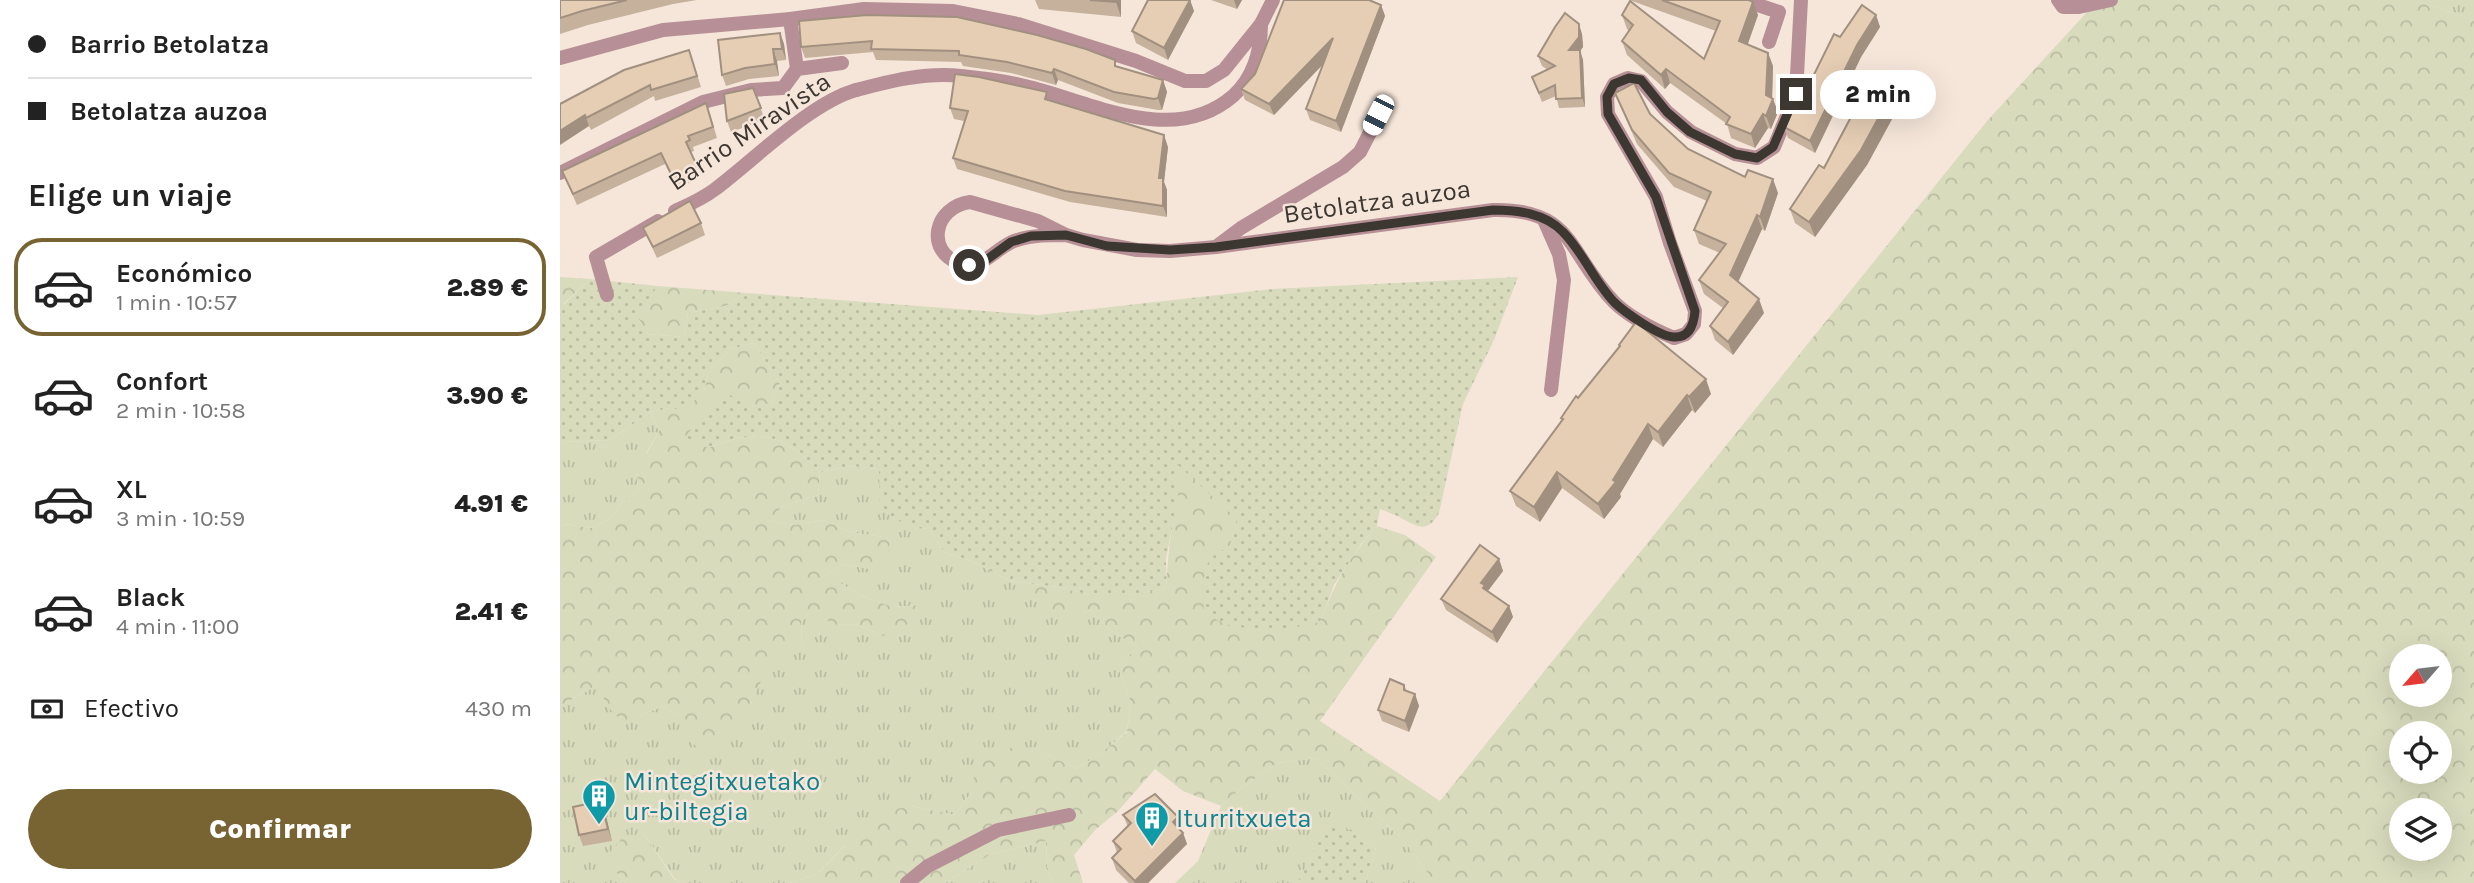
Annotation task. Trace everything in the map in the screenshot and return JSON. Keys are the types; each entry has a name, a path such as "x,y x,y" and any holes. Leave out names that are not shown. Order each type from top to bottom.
{"street":[{"path":"560,58 663,30 790,19 864,9 953,11 1018,24 1136,61 1185,81 1206,81 1224,70 1261,24 1273,0"},
{"path":"1743,0 1779,12 1769,42"},
{"name":"Betolatza auzoa","path":"1066,235 1107,246 1136,250 1170,250 1216,247 1493,210 1518,210 1543,218 1563,231 1615,303 1656,330 1674,338 1686,334 1694,324 1695,311 1656,197 1608,114 1607,97 1614,84 1629,78 1641,80 1667,112 1690,132 1735,154 1757,158 1773,147 1796,94 1801,0"},
{"path":"2058,0 2063,7 2079,7 2111,0"},
{"name":"Barrio Miravista","path":"560,173 703,102 751,90 783,88 797,69 790,19"},
{"name":"Barrio Miravista","path":"607,295 596,257 711,192 810,115 843,94 895,80 959,75 1026,86 1130,116 1167,119 1191,117 1210,112 1247,81 1261,44 1261,24"},
{"name":"Barrio Miravista","path":"797,69 842,63"},
{"name":"Betolatza auzoa","path":"1216,247 1241,228 1343,167 1360,152 1378,115"},
{"path":"970,202 1038,221 1066,235 1021,238 1003,246 982,263 969,265 948,257 938,238 938,227 949,209 970,202"},
{"path":"1543,218 1559,254 1564,280 1551,390"},
{"path":"908,883 928,866 998,830 1069,815"}],"green space":[{"path":"2098,0 2414,0 2474,20 2474,883 1432,883 1432,879 1405,842 1316,758 1277,763 1221,806 1183,791 1155,769 1074,855 1083,883 1053,883 1047,866 1046,841 991,854 945,883 790,883 817,874 877,813 911,806 954,815 971,793 977,761 1010,748 1044,753 1077,769 1127,732 1131,702 1120,672 1137,647 1109,629 1090,610 1064,621 1010,581 1058,587 1091,595 1131,595 1167,588 1177,463 1238,519 1230,546 1209,559 1320,622 1343,571 1377,526 1405,535 1436,557 1320,721 1440,801 1987,121"},
{"path":"2414,0 2474,0 2474,20"},
{"path":"560,277 590,279 563,304"},
{"path":"1518,277 1494,340 1463,404 1439,513 1435,520 1426,526 1417,526 1380,509 1377,526 1361,544 1334,585 1320,622 1276,631 1229,626 1204,613 1202,585 1209,559 1230,545 1237,519 1177,464 1178,495 1166,560 1167,588 1131,595 1091,595 1058,587 1010,581 971,561 944,552 930,529 912,528 880,510 879,469 851,466 820,472 793,449 768,438 742,438 708,448 685,437 727,393 751,407 773,402 780,384 754,343 730,349 708,373 704,391 685,410 670,408 650,412 610,440 560,442 560,294 564,304 590,279 658,286 637,314 647,334 684,337 688,313 726,306 747,293 1038,315 1272,289"},
{"path":"658,286 747,293 726,306 688,313 684,337 647,334 636,314"},
{"path":"754,343 780,384 773,402 751,407 708,448 756,436 781,442 806,459 820,472 818,495 782,506 771,521 793,525 824,520 850,532 889,538 890,562 871,569 843,564 818,580 837,581 861,596 893,607 921,605 912,622 883,636 856,624 832,625 816,608 801,620 802,645 771,660 750,705 729,731 701,749 681,736 678,715 663,706 622,721 606,705 599,684 560,706 560,527 565,524 591,528 610,519 624,500 638,492 637,469 633,459 647,453 659,431 650,412 670,408 704,391 708,373 730,349"},
{"path":"650,412 659,431 637,469 638,492 624,500 610,519 591,528 565,524 560,527 560,442 610,440"},
{"path":"851,466 879,469 912,528 930,529 944,552 971,561 1010,581 1064,620 1090,610 1109,629 1137,647 1120,672 1131,702 1127,731 1077,769 1044,753 971,793 954,815 911,806 843,847 817,874 790,883 687,883 675,879 644,834 615,871 626,883 560,883 560,706 599,684 638,717 663,706 678,715 750,705 771,659 802,645 801,620 817,607 832,625 856,624 883,636 921,605 893,607 861,596 837,581 816,581 843,564 871,569 889,538 850,532 824,520 793,525 771,521 782,506 818,495 820,472"},
{"path":"1316,758 1405,842 1432,879 1432,883 1365,883 1376,849 1331,819 1297,883 1175,883 1198,861 1221,806 1239,790 1277,763"},
{"path":"1331,818 1376,849 1365,883 1297,883"},
{"path":"644,834 674,879 687,883 626,883 615,871 610,852 623,837"},
{"path":"1046,841 1047,866 1053,883 945,883 991,854"}],"building":[{"path":"560,0 627,0 560,18"},
{"path":"1148,0 1190,0 1164,48 1132,31"},
{"path":"1284,0 1369,0 1381,5 1336,121 1306,109 1333,38 1269,104 1241,89 1255,74"},
{"path":"1662,0 1753,2 1739,41 1768,53 1766,95 1773,99 1766,116 1763,114 1751,134 1726,124 1730,117 1666,69 1661,75 1622,41 1633,25 1622,15 1630,1 1704,59 1720,21"},
{"path":"1862,5 1876,15 1857,45 1810,141 1784,127 1791,110 1795,113 1834,34 1840,37"},
{"path":"1565,13 1579,24 1579,37 1569,50 1580,50 1582,98 1556,99 1555,85 1539,93 1532,77 1555,66 1538,56"},
{"path":"867,15 957,17 1086,49 1115,60 1115,66 1163,80 1158,98 1154,99 1114,92 1054,69 1052,73 1007,62 959,55 959,51 871,49 872,41 801,47 799,21"},
{"path":"780,33 782,49 773,49 775,64 745,68 722,75 718,40"},
{"path":"689,50 697,76 651,90 650,85 586,118 585,115 560,131 560,104 624,70"},
{"path":"955,74 1047,92 1045,99 1164,135 1159,178 1163,178 1163,206 1065,191 953,158 968,111 950,108"},
{"path":"1870,81 1892,93 1861,150 1809,222 1790,209 1819,165 1824,168"},
{"path":"1634,83 1650,114 1688,149 1745,177 1748,170 1773,179 1760,217 1757,215 1730,275 1759,299 1728,342 1710,326 1728,302 1699,280 1726,244 1694,230 1711,192 1669,173 1632,130 1615,93"},
{"path":"753,88 761,108 727,121 724,94"},
{"path":"706,103 713,127 688,136 690,140 686,142 697,166 673,178 661,153 573,194 562,171"},
{"path":"690,201 701,223 653,247 643,228"},
{"path":"1636,322 1706,379 1689,397 1687,395 1658,432 1648,424 1613,480 1616,482 1598,504 1557,472 1534,507 1510,491 1563,419 1561,418 1576,396 1578,398"},
{"path":"1480,545 1499,559 1481,583 1485,585 1483,588 1509,606 1492,632 1441,599"},
{"path":"1390,679 1404,685 1404,690 1415,694 1405,721 1378,710"},
{"name":"Iturritxueta","path":"1155,794 1178,817 1173,822 1183,833 1135,881 1112,858 1121,849 1113,841 1131,823 1123,815"},
{"path":"601,801 608,829 579,835 573,807"}],"place":[{"name":"Mintegitxuetako ur-biltegia","path":"599,826"},
{"name":"Iturritxueta","path":"1152,848"}],"route":[{"path":"969,265 982,263 1003,246 1031,236 1066,235 1107,246 1136,250 1170,250 1216,247 1493,210 1518,210 1543,218 1563,231 1615,303 1632,316 1674,338 1686,334 1694,324 1695,311 1656,197 1608,114 1607,97 1614,84 1629,78 1641,80 1667,112 1690,132 1735,154 1757,158 1773,147 1796,94"}]}
